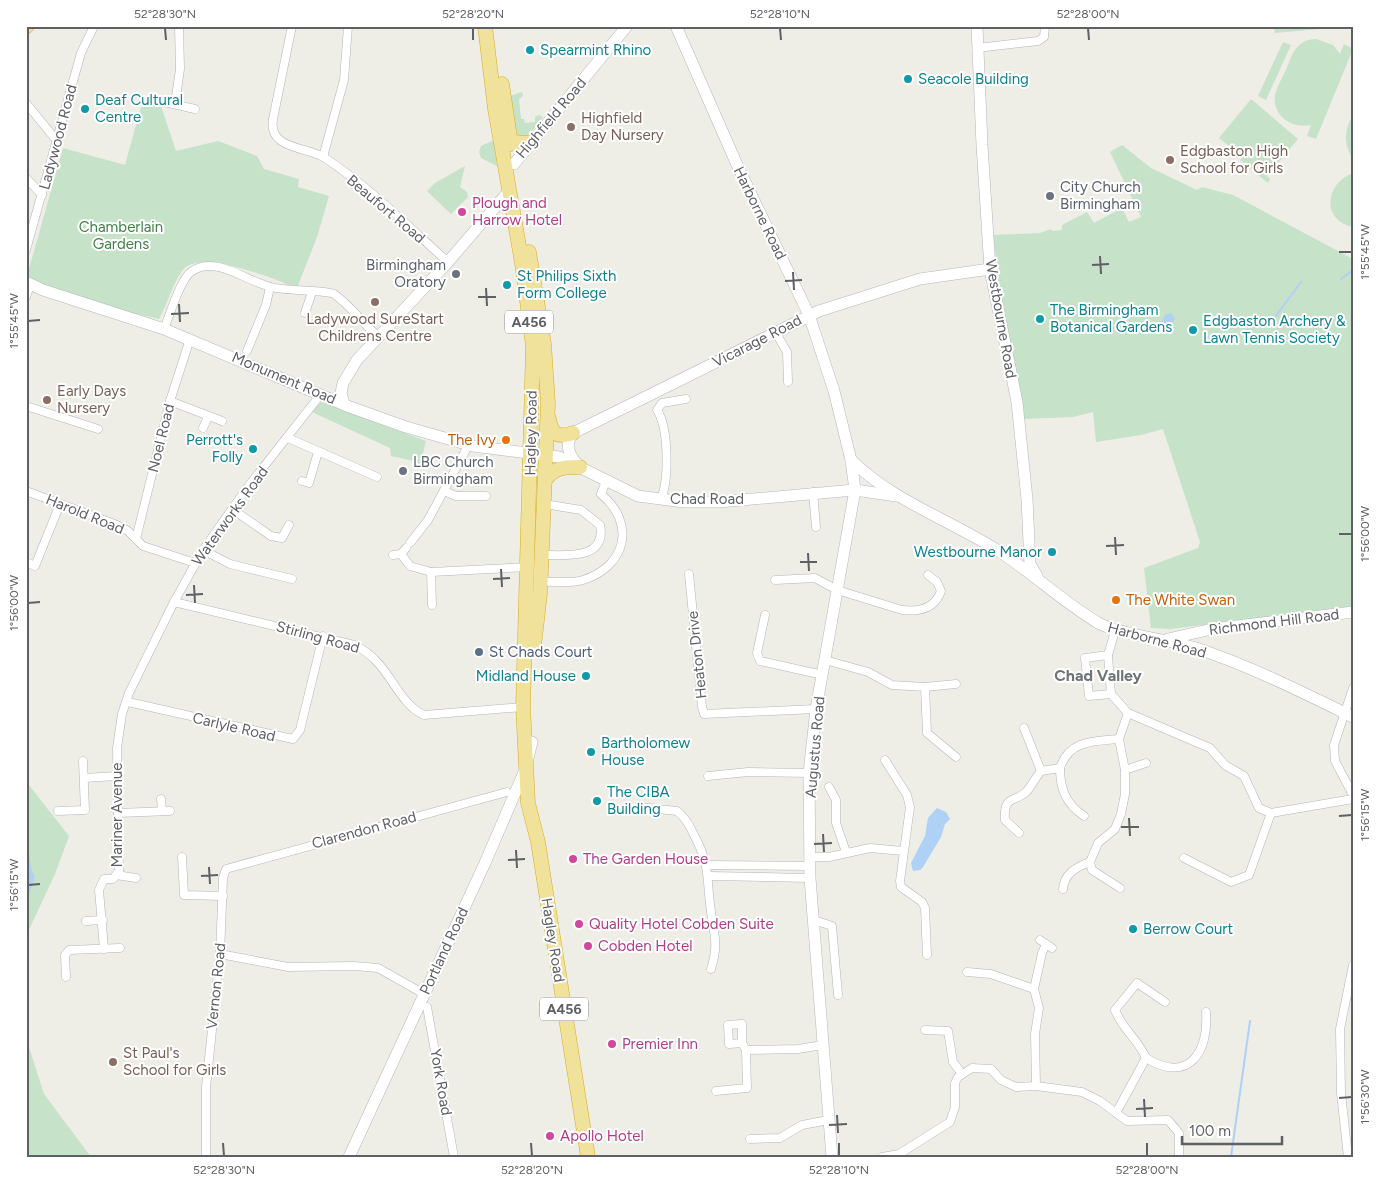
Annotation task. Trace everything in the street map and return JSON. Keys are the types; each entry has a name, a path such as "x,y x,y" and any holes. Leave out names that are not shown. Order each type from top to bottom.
{"highway":[{"name":"Hagley Road","path":"485,26 547,394 547,454 541,582 532,664 532,742 538,842"},
{"name":"Hagley Road","path":"493,26 514,164 513,188"},
{"path":"511,142 530,143"},
{"name":"Hagley Road","path":"538,345 530,454 523,707 525,770 528,803 538,842 588,1157"},
{"path":"530,454 538,435 540,407 547,394"},
{"path":"547,414 552,431 557,435 560,437 573,433"},
{"path":"545,480 552,471 562,467 580,467"},
{"path":"528,566 536,556 542,555"}],"main road":[{"name":"Highfield Road","path":"514,164 627,26"},
{"name":"Harborne Road","path":"676,26 738,167 809,315 834,391 851,460 852,495 882,493 896,496"},
{"name":"Westbourne Road","path":"977,26 990,269 1017,402 1027,494 1026,566"},
{"path":"344,404 341,393 343,383 357,360 448,262 513,188"},
{"name":"Vicarage Road","path":"573,433 809,315 920,279 990,269"},
{"name":"Monument Road","path":"28,284 164,329 344,404 406,427 469,444 530,454 547,454"},
{"path":"321,394 331,391 343,383"},
{"path":"573,433 569,439 568,450 580,467"},
{"name":"Chad Road","path":"547,454 559,457 638,496 661,500 719,502 813,492 852,495"},
{"name":"Harborne Road","path":"851,460 868,477 896,496 972,535 1026,566 1038,578 1085,615 1114,631 1166,640 1197,649 1265,676 1349,715"},
{"name":"Augustus Road","path":"832,1157 810,867 809,773 816,709 852,495"},
{"name":"Richmond Hill Road","path":"1166,640 1212,629 1353,612"},
{"name":"Portland Road","path":"350,1157 525,770 532,742"}],"street":[{"name":"Ladywood Road","path":"26,250 81,53 94,26"},
{"path":"175,104 180,69 179,26"},
{"name":"Beaufort Road","path":"292,26 272,130 282,142 323,157 382,203 448,262"},
{"path":"323,157 344,80 348,26"},
{"path":"977,48 1038,41 1044,36 1045,26"},
{"path":"164,102 195,109"},
{"path":"26,103 57,141"},
{"path":"26,178 42,195"},
{"path":"164,329 186,277 197,268 211,266 225,268 270,287 312,292 319,290 333,293 378,337"},
{"path":"26,297 28,284"},
{"path":"247,351 266,305 270,287"},
{"path":"305,313 312,292"},
{"path":"776,333 787,352 788,382"},
{"name":"Noel Road","path":"136,539 170,401 190,339"},
{"name":"Waterworks Road","path":"128,702 129,693 174,602 203,550 232,509 321,394"},
{"path":"652,395 657,410 663,419 667,477 661,500"},
{"path":"657,410 662,403 686,399"},
{"path":"170,401 222,421"},
{"path":"26,406 98,429"},
{"path":"203,428 208,417"},
{"path":"288,438 377,477"},
{"path":"469,444 422,530 402,550 410,566 431,572 528,566"},
{"path":"302,481 309,483 318,452"},
{"path":"541,582 583,580 610,564 617,555 622,544 624,532 620,517 601,494 606,481"},
{"name":"Harold Road","path":"26,491 117,525 128,531 142,546 195,563"},
{"path":"444,491 456,496 486,496"},
{"path":"813,492 816,527"},
{"path":"26,562 35,566 60,504"},
{"path":"542,555 580,553 594,550 600,544 602,534 600,525 581,510 544,504"},
{"path":"232,509 271,536 282,538 289,525"},
{"path":"203,550 230,564 292,579"},
{"path":"431,572 432,605"},
{"name":"Heaton Drive","path":"689,574 704,714 816,709"},
{"path":"775,580 816,578 837,590 902,610 921,610 938,600 941,591 937,582 928,575"},
{"name":"Stirling Road","path":"174,602 324,636 368,651 379,661 411,706 424,715 523,707"},
{"path":"765,615 757,653 760,661 823,676"},
{"path":"1114,631 1108,655 1111,694 1128,713 1210,748 1225,765 1244,776 1259,808 1271,813 1353,799"},
{"name":"Carlyle Road","path":"128,702 293,739 300,730 324,636"},
{"path":"1108,655 1085,658 1089,696 1111,694"},
{"path":"825,660 868,672 892,685 925,687 956,684"},
{"path":"925,687 927,733 956,757"},
{"path":"1353,688 1349,715 1334,745 1336,761 1353,795"},
{"name":"Mariner Avenue","path":"104,949 99,890 101,882 116,875 118,871 118,733 122,714 128,702"},
{"path":"1120,888 1092,870 1090,862 1098,844 1115,829 1121,814 1125,794 1125,770 1119,740 1128,713"},
{"path":"1024,728 1040,770"},
{"path":"1084,816 1073,809 1066,799 1060,779 1060,768 1063,759 1080,743 1119,740"},
{"path":"886,760 907,794 910,807 903,851 901,887 922,902 925,908 927,954"},
{"path":"58,811 85,810 83,761"},
{"path":"1125,770 1146,763"},
{"path":"1040,770 1060,768"},
{"path":"1020,833 1005,820 1004,812 1013,798 1026,792 1040,770"},
{"path":"708,776 748,772 809,773"},
{"path":"84,778 117,776"},
{"path":"829,787 836,800 836,823 846,852"},
{"name":"Clarendon Road","path":"224,874 226,869 233,866 507,792"},
{"path":"161,799 162,811"},
{"path":"640,807 677,811 681,814 703,851 709,876 711,912 716,934 716,952 711,969"},
{"path":"118,813 170,811"},
{"path":"1184,858 1231,882 1249,875 1271,813"},
{"path":"709,876 810,867 829,857 870,848 903,851"},
{"path":"182,858 184,895 223,896"},
{"path":"1064,889 1064,880 1071,872 1079,866 1090,862"},
{"path":"707,865 810,867"},
{"name":"Vernon Road","path":"206,1157 206,1087 220,954 224,874"},
{"path":"116,875 136,878"},
{"path":"86,922 102,920"},
{"path":"814,920 832,926 838,995"},
{"path":"1036,1086 1035,1034 1039,1008 1034,989 1042,953 1046,944"},
{"path":"66,977 65,955 69,950 120,948"},
{"path":"220,954 288,967 354,966 378,968 424,994"},
{"path":"1348,1157 1341,1093 1340,1029 1353,965"},
{"path":"967,972 991,974 1034,989"},
{"path":"1165,1002 1136,983 1115,1010 1120,1024 1141,1045 1146,1058 1162,1067 1179,1067 1195,1060 1204,1040 1207,1025 1206,1012"},
{"name":"York Road","path":"427,1007 454,1157"},
{"path":"925,1030 948,1030 953,1062 962,1074"},
{"path":"716,1091 747,1088 744,1047 798,1049 823,1045"},
{"path":"1116,1113 1146,1058"},
{"path":"882,1157 899,1154 950,1122 955,1108 955,1083 962,1074 972,1068 983,1067 991,1069 1001,1080 1016,1088 1036,1086 1082,1092 1100,1101 1127,1121 1168,1120 1179,1133 1179,1157"},
{"path":"750,1139 780,1138 802,1125 830,1120"}],"green space":[{"path":"1274,26 1330,26 1330,28 1275,33"},
{"path":"1316,39 1333,45 1340,54 1344,44 1353,49 1316,139 1307,136 1311,125 1304,126 1290,123 1280,115 1275,102 1275,95 1299,45"},
{"path":"1283,42 1291,45 1266,100 1258,96"},
{"path":"522,92 523,96 519,99 521,119 524,119 525,123 535,122 535,117 539,115 543,117 524,141 515,140 510,96"},
{"path":"1251,99 1298,139 1267,176 1270,179 1268,183 1240,160 1243,157 1219,138"},
{"name":"Chamberlain Gardens","path":"161,106 176,151 218,141 257,156 264,169 299,179 298,187 329,196 317,237 297,288 241,268 209,262 196,263 186,267 178,277 159,319 128,312 31,281 27,276 63,148 125,165 141,107"},
{"path":"1353,116 1353,160 1346,143 1346,132"},
{"path":"494,140 497,166 481,158 479,152 481,146"},
{"path":"1122,145 1151,168 1197,190 1202,187 1233,195 1353,259 1353,606 1170,629 1151,628 1144,568 1198,548 1200,542 1163,429 1141,435 1096,442 1093,412 1073,417 1023,419 1001,295 993,235 1040,233 1051,229 1052,231 1062,230 1062,225 1087,212 1094,223 1122,208 1129,222 1141,217 1110,152"},
{"path":"465,166 460,187 467,192 468,197 451,214 427,191 435,183"},
{"path":"1353,173 1353,227 1343,223 1336,217 1330,202 1332,193 1337,185"},
{"path":"321,402 426,441 420,465 414,463 414,461 391,456 390,448 312,412"},
{"path":"28,784 69,836 55,874 26,936 26,785"},
{"path":"26,1038 44,1094 91,1157 26,1157"}],"water":[{"path":"1171,313 1175,319 1164,330 1148,327 1149,324 1162,321 1165,315"},
{"path":"937,808 946,812 950,819 945,824 941,837 923,867 920,870 913,871 911,863 925,836 928,818"},
{"path":"26,842 31,869 35,876 26,904"}],"waterway":[{"path":"1341,279 1353,270"},
{"path":"1275,317 1301,282"},
{"path":"1231,1157 1250,1021"}],"place":[{"name":"Spearmint Rhino","path":"530,50"},
{"name":"Seacole Building","path":"908,79"},
{"name":"Deaf Cultural Centre","path":"85,109"},
{"name":"Highfield Day Nursery","path":"571,127"},
{"name":"Edgbaston High School for Girls","path":"1170,160"},
{"name":"City Church Birmingham","path":"1050,196"},
{"name":"Plough and Harrow Hotel","path":"462,212"},
{"name":"Birmingham Oratory","path":"456,274"},
{"name":"St Philips Sixth Form College","path":"507,285"},
{"name":"Ladywood SureStart Childrens Centre","path":"375,302"},
{"name":"The Birmingham Botanical Gardens","path":"1040,319"},
{"name":"Edgbaston Archery & Lawn Tennis Society","path":"1193,330"},
{"name":"Early Days Nursery","path":"47,400"},
{"name":"The Ivy","path":"506,440"},
{"name":"Perrott's Folly","path":"253,449"},
{"name":"LBC Church Birmingham","path":"403,471"},
{"name":"Westbourne Manor","path":"1052,552"},
{"name":"The White Swan","path":"1116,600"},
{"name":"St Chads Court","path":"479,652"},
{"name":"Midland House","path":"586,676"},
{"name":"Bartholomew House","path":"591,752"},
{"name":"The CIBA Building","path":"597,801"},
{"name":"The Garden House","path":"573,859"},
{"name":"Quality Hotel Cobden Suite","path":"579,924"},
{"name":"Berrow Court","path":"1133,929"},
{"name":"Cobden Hotel","path":"588,946"},
{"name":"Premier Inn","path":"612,1044"},
{"name":"St Paul's School for Girls","path":"113,1062"},
{"name":"Apollo Hotel","path":"550,1136"}],"district":[{"name":"Chad Valley","path":"1098,675"}]}
